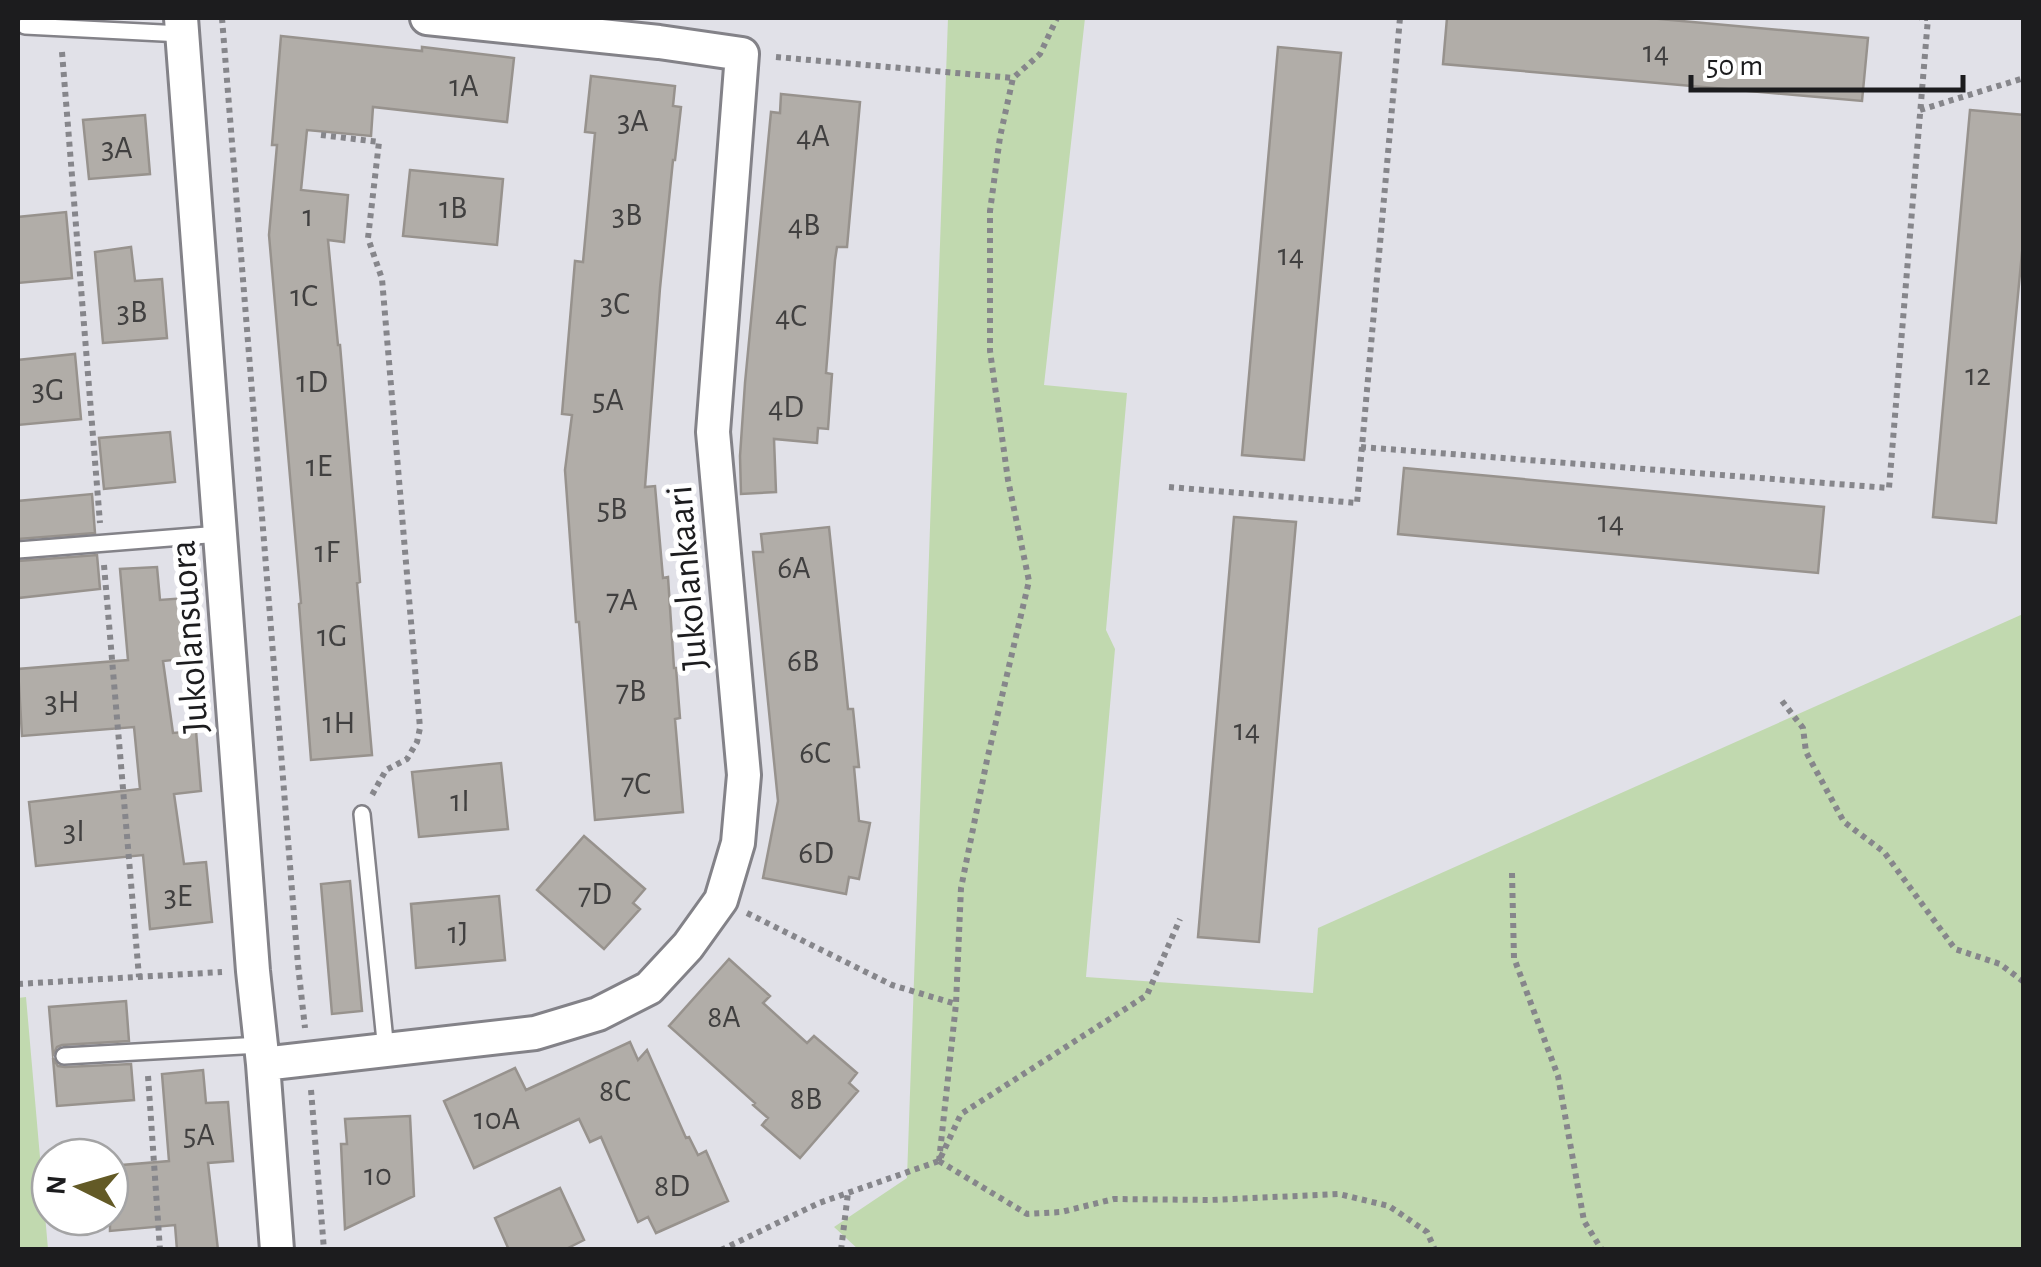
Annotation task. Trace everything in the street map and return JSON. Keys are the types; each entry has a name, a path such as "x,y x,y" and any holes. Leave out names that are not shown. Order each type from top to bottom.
{"street":[{"path":"427,18 742,54"},
{"name":"Jukolansuora","path":"182,26 277,1250"},
{"name":"Jukolankaari","path":"262,1054 308,1060 386,1051 536,1033 598,1014 649,988 688,946 720,900 738,843 744,775 713,432 742,54"}],"lane":[{"path":"25,26 182,26"},
{"path":"18,550 220,534"},
{"path":"362,814 386,1051"},
{"path":"64,1056 146,1051 262,1054"}],"path":[{"path":"222,18 324,1250"},
{"path":"939,1161 956,1004 961,888 986,760 1029,581 1008,480 990,351 990,211 1000,137 1014,78 1040,54 1056,18"},
{"path":"1169,486 1356,503 1400,18"},
{"path":"1362,448 1889,488 1928,18 1919,18"},
{"path":"60,28 139,977"},
{"path":"742,54 1014,78"},
{"path":"1920,110 2024,78"},
{"path":"321,136 379,142 368,238 382,279 420,728 407,760 386,770 362,814"},
{"path":"1782,701 1803,728 1806,752 1844,822 1884,852 1955,948 2000,964 2024,982"},
{"path":"1512,873 1514,958 1558,1076 1584,1221 1602,1250"},
{"path":"720,900 892,985 956,1004"},
{"path":"721,1250 820,1203 939,1161 961,1114 1147,995 1180,919"},
{"path":"18,984 298,965"},
{"path":"146,1051 160,1250"},
{"path":"939,1161 1026,1214 1061,1212 1114,1200 1339,1194 1389,1206 1427,1232 1435,1250"},
{"path":"841,1250 848,1193"}],"green space":[{"path":"948,18 1085,18 1044,385 1127,393 1106,630 1115,649 1086,977 1313,993 1318,928 2023,614 2023,1249 859,1250 834,1227 907,1178"},
{"path":"26,997 38,1137 30,1137 30,1237 47,1237 48,1249 18,1249 18,998"}],"building":[{"path":"1447,18 1649,18 1868,38 1862,101 1443,64"},
{"path":"281,36 514,58 507,122 373,107 371,136 307,130 301,190 348,195 344,242 328,240 340,345 372,755 311,760 269,235"},
{"path":"1278,47 1341,53 1304,460 1242,455"},
{"path":"591,76 675,86 673,106 681,107 660,288 645,487 655,486 663,578 668,577 683,812 595,820 565,470 572,415 562,414 575,261 583,262 595,133 585,132"},
{"path":"781,94 860,102 847,247 837,247 835,260 826,373 832,374 828,429 818,428 817,443 774,439 776,492 741,494 745,383 771,112 780,113"},
{"path":"1970,110 2024,115 2024,232 1996,523 1933,517"},
{"path":"145,115 150,174 89,179 83,120"},
{"path":"410,170 503,179 497,245 403,236"},
{"path":"66,212 72,278 18,283 18,217"},
{"path":"131,247 135,281 162,279 167,338 103,343 95,252"},
{"path":"75,354 81,419 18,425 18,360"},
{"path":"170,432 175,482 104,489 99,438"},
{"path":"1404,468 1824,507 1818,573 1398,534"},
{"path":"92,494 95,533 18,539 18,501"},
{"path":"1234,517 1296,522 1259,942 1198,937"},
{"path":"829,527 848,709 853,709 859,767 854,767 859,821 870,823 859,879 849,877 846,894 763,878 778,801 753,552 763,552 761,534"},
{"path":"97,555 100,589 18,598 18,561"},
{"path":"157,567 160,600 186,598 191,658 163,661 173,733 196,731 201,791 174,794 184,864 206,862 212,922 150,929 143,855 36,866 29,802 140,789 134,727 22,736 18,669 128,660 120,569"},
{"path":"501,763 508,829 419,837 412,772"},
{"path":"584,836 645,889 633,903 640,909 604,949 537,890"},
{"path":"350,881 362,1011 332,1014 321,884"},
{"path":"499,896 505,960 416,968 411,904"},
{"path":"729,959 770,996 763,1003 807,1043 814,1036 857,1073 849,1083 858,1091 800,1158 762,1125 768,1118 755,1103 669,1026"},
{"path":"126,1001 129,1041 62,1045 53,1055 49,1007"},
{"path":"630,1042 638,1060 647,1050 686,1138 689,1137 698,1155 706,1151 728,1201 656,1233 648,1217 638,1222 601,1137 590,1142 579,1119 474,1168 444,1101 515,1068 526,1090"},
{"path":"53,1058 58,1066 65,1067 131,1064 134,1100 57,1106"},
{"path":"203,1070 206,1103 228,1102 233,1161 208,1163 218,1250 177,1250 175,1225 130,1229 130,1164 169,1161 162,1074"},
{"path":"410,1116 414,1196 345,1229 341,1144 347,1144 345,1119"},
{"path":"560,1188 584,1240 564,1250 509,1250 495,1218"}]}
